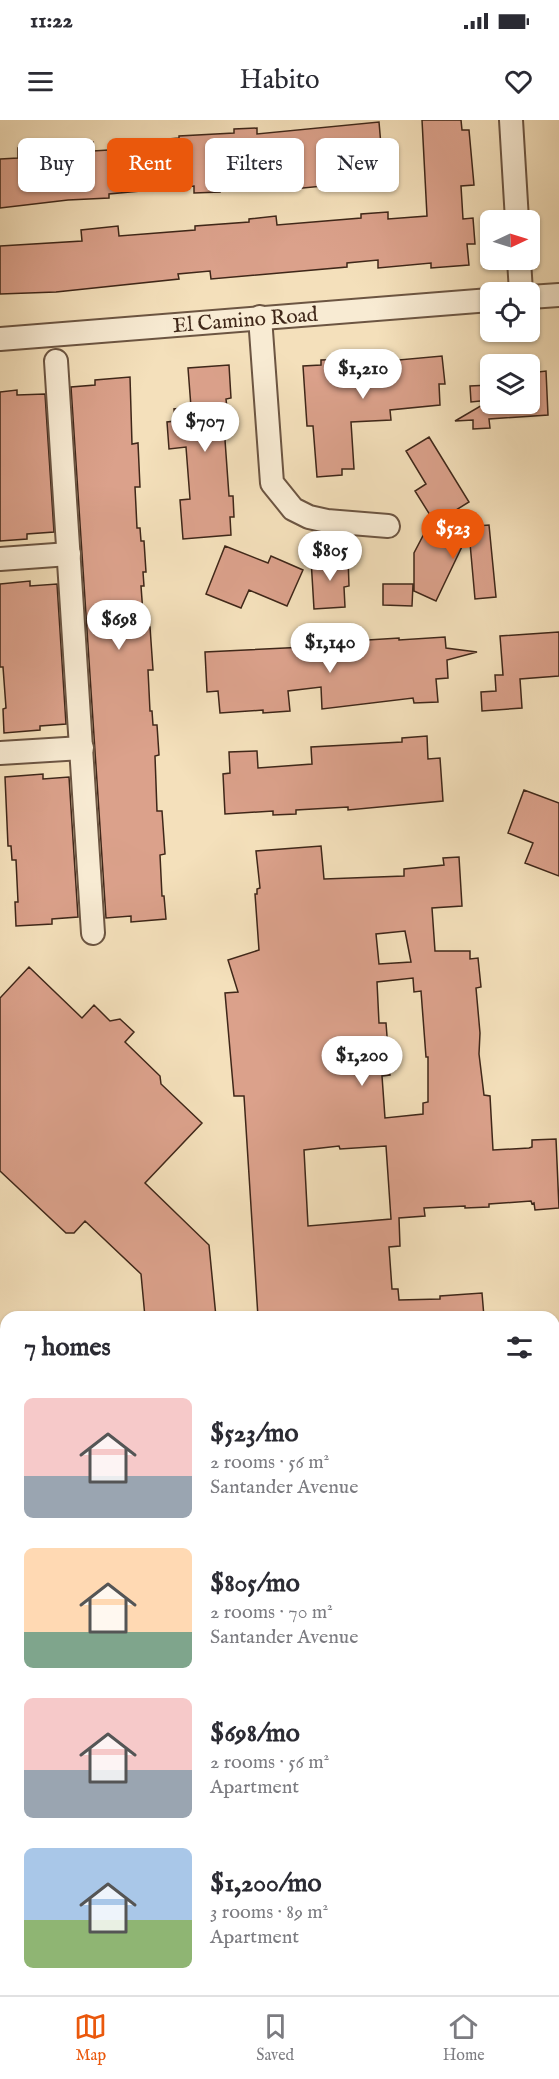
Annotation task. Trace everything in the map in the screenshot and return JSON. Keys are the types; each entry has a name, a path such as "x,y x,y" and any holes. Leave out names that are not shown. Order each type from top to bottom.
{"street":[{"path":"511,120 516,210"},
{"path":"540,296 559,295"},
{"name":"El Camino Road","path":"0,339 480,301"},
{"path":"260,317 272,483 292,509 309,517 327,521 388,526"},
{"path":"56,361 93,933"},
{"path":"0,559 69,554"},
{"path":"0,753 81,748"}],"building":[{"path":"422,120 461,120 462,130 469,130 474,185 461,186 463,219 473,218 475,244 467,244 469,265 431,268 431,263 378,268 378,260 347,263 347,267 211,279 210,271 178,274 179,279 56,292 0,294 0,246 82,241 81,230 118,226 119,236 195,230 195,226 249,222 249,219 276,216 277,225 361,218 361,214 388,212 388,219 427,216"},
{"path":"379,122 380,138 316,138 316,187 304,188 304,138 205,138 205,192 220,192 194,193 193,138 179,138 179,136 234,133 234,129 257,128 257,134"},
{"path":"107,150 107,192 130,192 109,194 109,198 0,208 0,159 18,158 18,192 95,192 95,151"},
{"path":"442,356 445,384 439,384 440,405 390,410 391,420 351,422 354,469 342,469 342,475 317,477 313,426 307,426 303,366 321,365 321,360 388,358 388,361"},
{"path":"229,365 231,398 226,399 229,425 224,426 229,496 233,496 234,517 230,517 231,535 183,539 180,500 190,499 186,447 169,449 167,422 175,421 174,409 191,407 188,368"},
{"path":"546,371 548,415 489,419 490,428 473,429 473,420 455,421 480,406 480,414 540,414 540,372"},
{"path":"130,377 132,444 138,443 140,487 135,487 137,528 140,528 141,541 144,541 146,572 143,572 144,586 141,586 144,627 150,627 153,670 148,670 150,711 152,711 153,725 157,725 159,755 155,756 157,811 162,811 165,854 160,855 162,896 164,896 166,919 131,922 131,916 106,918 71,387 95,385 95,380"},
{"path":"470,386 480,386 480,401 471,402"},
{"path":"17,390 17,395 45,394 54,532 27,534 27,539 0,541 0,392"},
{"path":"429,437 469,502 435,523 415,491 426,484 406,451"},
{"path":"489,525 496,597 475,599 469,532 436,601 414,591 414,553 426,530"},
{"path":"225,546 268,563 271,556 303,570 287,606 249,590 241,608 206,594"},
{"path":"348,557 349,586 344,587 345,607 314,609 311,559"},
{"path":"30,581 30,586 57,584 66,724 40,726 40,730 4,733 3,709 6,708 3,667 0,667 0,584"},
{"path":"383,584 413,584 412,606 383,605"},
{"path":"559,632 559,676 520,679 522,708 482,711 481,692 496,691 495,675 503,675 500,636"},
{"path":"445,637 446,648 477,652 447,660 448,678 436,679 438,702 414,703 413,698 322,709 321,687 288,691 290,711 220,713 218,691 207,692 205,652 306,647 399,638 399,640"},
{"path":"427,736 428,759 440,758 443,801 348,810 348,807 296,810 296,814 273,815 273,811 225,814 223,774 230,773 229,752 257,751 258,768 312,764 311,747 402,742 402,738"},
{"path":"43,774 43,779 69,777 78,917 52,919 52,924 16,926 15,902 18,902 16,860 12,860 11,846 8,846 5,777"},
{"path":"524,790 559,803 559,876 525,863 533,843 508,833"},
{"path":"321,846 324,879 404,876 404,869 444,865 443,858 459,857 462,906 432,908 435,951 470,951 470,959 478,958 481,987 476,988 480,1033 479,1054 484,1095 490,1096 493,1150 529,1148 532,1147 532,1140 556,1139 559,1208 535,1210 534,1203 532,1204 531,1201 489,1204 489,1207 424,1208 425,1216 399,1218 400,1246 389,1247 392,1289 398,1289 399,1300 440,1299 440,1296 482,1293 484,1311 258,1311 244,1096 234,1096 225,993 238,992 228,960 259,950 255,894 260,888 256,851","holes":["405,931 411,962 379,964 376,934","413,978 414,992 421,991 426,1057 428,1057 428,1102 423,1103 423,1114 385,1118 382,1076 390,1075 386,1023 379,1023 377,982","339,1146 340,1149 386,1146 391,1219 308,1226 304,1150"]},
{"path":"29,967 82,1018 94,1005 110,1021 120,1019 134,1032 125,1042 160,1076 161,1084 202,1123 145,1183 209,1245 215,1311 144,1311 141,1274 85,1221 74,1233 66,1233 0,1171 0,998"}]}
